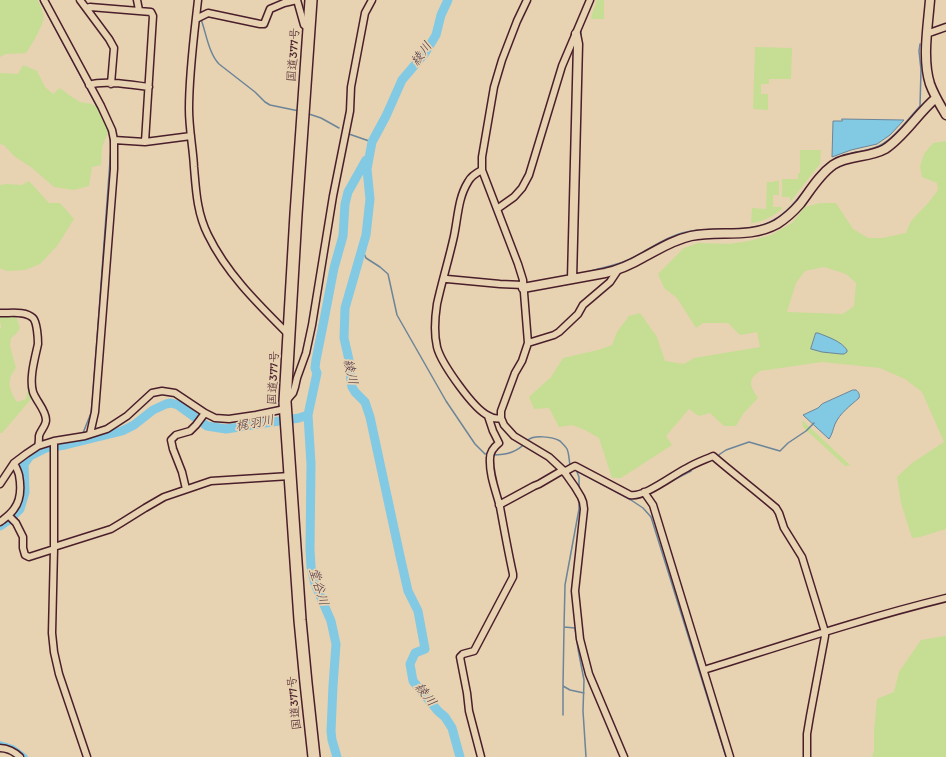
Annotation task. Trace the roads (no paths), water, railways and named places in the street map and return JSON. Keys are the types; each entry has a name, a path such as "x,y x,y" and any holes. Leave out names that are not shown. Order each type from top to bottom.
{"highway":[{"name":"国道377号","path":"311,0 296,214 285,413 304,669 314,757"}],"street":[{"path":"44,0 106,118 112,130 114,140 113,177 97,389 95,412 90,434"},
{"path":"80,0 114,48 111,84"},
{"path":"137,0 139,10"},
{"path":"198,0 199,17 190,84 189,117 199,213 221,258 248,293 289,335"},
{"path":"199,17 208,13 264,24 270,9 284,3 297,0 304,25 309,28"},
{"path":"0,484 14,463 38,446 107,429 127,416 152,393 162,391 175,393 204,415 215,418 230,419 285,413 306,352 312,325 333,196 350,111 351,87 365,13 372,0"},
{"path":"528,0 517,21 502,60 494,87 482,157 482,170 523,280 528,343 501,411 501,418 504,425 514,436 568,469 630,495 634,496 644,492 672,478 685,469 713,456 776,508 784,528 802,557 825,632 810,716 807,757"},
{"path":"497,209 514,197 522,188 529,175 562,66 590,0"},
{"path":"930,0 926,52 928,73 936,98 946,114"},
{"path":"86,8 139,10 151,12 154,16 145,142"},
{"path":"928,33 946,27"},
{"path":"572,279 578,44 576,34"},
{"path":"89,85 95,83 149,87"},
{"path":"444,280 447,279 523,286 572,279 618,270 643,258 659,248 689,236 703,234 750,233 763,230 788,216 799,205 824,173 834,165 850,158 876,153 884,149 899,137 936,98"},
{"path":"114,140 145,142 191,136"},
{"path":"482,170 473,175 468,181 459,206 455,233 444,274 444,280 442,281 440,289 435,316 436,343 438,350 448,368 465,394 488,416 498,419 501,418"},
{"path":"528,343 554,336 559,332 578,314 583,305 610,282 618,270"},
{"path":"0,313 27,314 34,318 38,337 32,372 32,390 46,418 46,422 39,436 38,446"},
{"path":"186,489 171,440 176,435 190,431 204,415"},
{"path":"481,757 469,711 460,657 463,654 474,651 513,574 493,481 490,458 491,450 499,443 492,431 488,416"},
{"path":"54,442 52,633 54,652 59,674 87,757"},
{"path":"0,522 9,516 19,500 19,474 14,463"},
{"path":"499,505 568,469"},
{"path":"568,469 583,502 584,509 575,591 580,639 589,674 624,757"},
{"path":"9,516 16,523 23,537 23,548 25,555 29,557 111,529 164,497 211,481 290,476"},
{"path":"644,492 653,505 730,757"},
{"path":"704,670 919,604 946,598"},
{"path":"0,748 4,748 20,757"},
{"path":"6,757 8,750"}],"water":[{"path":"842,119 904,120 890,135 877,144 851,150 832,157 833,121 842,121"},
{"path":"816,333 838,342 847,350 847,352 841,354 811,349"},
{"path":"853,390 858,392 859,398 840,416 829,439 803,415 818,408 822,404"}],"waterway":[{"path":"40,0 102,116"},
{"name":"綾川","path":"448,0 441,15 436,35 425,53 402,80 386,116 372,142 367,169 370,199 366,235 345,308 344,338 349,360 352,387 365,402 370,417 408,591 418,611 425,649 415,653 410,664 413,681 438,711 445,717 452,728 460,757"},
{"path":"581,40 581,29 593,0"},
{"path":"201,19 210,49 219,64 270,105 299,111"},
{"path":"585,273 623,262 666,239 682,233 705,230 751,228 772,221 784,213 827,164 838,157 873,148 885,143 920,106 920,44"},
{"path":"309,114 321,118 339,128"},
{"path":"83,433 91,413 93,394 111,147 110,136 105,121"},
{"path":"349,134 372,142"},
{"name":"堂谷川","path":"337,757 331,731 336,644 331,621 315,584 311,567 311,464 308,415 317,373 315,368 316,360 334,268 343,236 345,204 348,192 366,160"},
{"path":"577,239 576,272 579,274"},
{"path":"362,249 366,258 388,274 397,315 446,401 475,444 485,454 489,454"},
{"name":"梶羽川","path":"0,526 20,509 25,492 24,464 30,456 46,448 65,445 122,431 134,425 153,410 166,404 171,403 178,405 207,426 226,429 299,418 308,415"},
{"path":"718,456 726,450 749,442 780,451 814,423"},
{"path":"527,441 534,437 548,437 560,441 567,449 570,465 572,466"},
{"path":"493,455 510,452 518,449 524,444"},
{"path":"662,486 711,460"},
{"path":"575,469 631,500 643,508 651,517 726,757"},
{"path":"577,472 579,477 579,490"},
{"path":"579,500 579,509 565,585 564,627 575,628 584,680 583,711 586,757"},
{"path":"564,628 563,686 570,690 584,693"},
{"path":"563,687 563,715"},
{"path":"0,744 13,748 25,757"}]}
